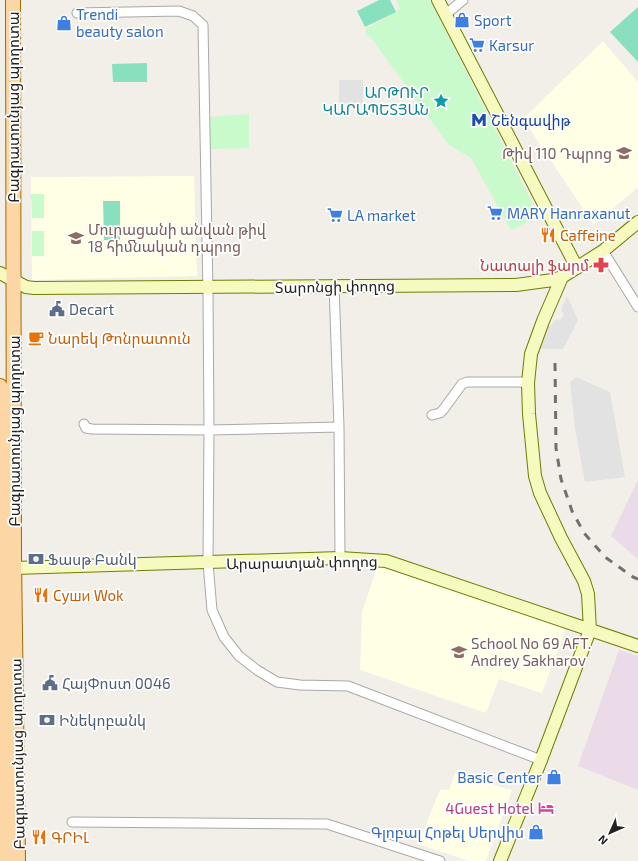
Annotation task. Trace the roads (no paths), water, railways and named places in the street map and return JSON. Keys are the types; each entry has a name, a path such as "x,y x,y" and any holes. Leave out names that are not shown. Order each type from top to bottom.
{"main road":[{"name":"Բագրատունյաց պողոտա","path":"4,861 5,568 14,282 13,0"},
{"name":"Բագրատունյաց պողոտա","path":"0,386 5,568 18,861"}],"street":[{"path":"438,0 577,268"},
{"path":"445,15 463,0"},
{"path":"77,13 179,11 193,16 203,25 208,288 208,563 212,610 224,637 239,656 257,670 277,682 300,685 348,686 541,760"},
{"name":"Տարոնցի փողոց","path":"0,273 14,282 26,287 34,288 516,285 553,280 562,277 604,251 638,222"},
{"path":"604,251 638,307"},
{"path":"500,861 541,760 590,630 588,594 584,581 561,538 540,493 535,476 529,414 528,384 531,354 542,321 562,277"},
{"path":"334,285 339,428 340,558"},
{"path":"432,415 440,413 462,384 467,382 520,382 528,384"},
{"path":"84,424 86,428 92,429 209,430 339,428"},
{"name":"Արարատյան փողոց","path":"5,568 340,558 386,561 638,646"},
{"path":"72,822 327,824 440,861"}],"railway":[{"path":"555,363 556,448 561,479 572,511 584,533 605,557 638,579"}],"place":[{"name":"Sport","path":"462,20"},
{"name":"Trendi beauty salon","path":"64,23"},
{"name":"Karsur","path":"477,45"},
{"name":"ԱՐԹՈՒՐ ԿԱՐԱՊԵՏՅԱՆ","path":"441,101"},
{"name":"Շենգավիթ","path":"479,120"},
{"name":"Թիվ 110 Դպրոց","path":"624,153"},
{"name":"MARY Hanraxanut","path":"495,213"},
{"name":"LA market","path":"335,215"},
{"name":"Caffeine","path":"548,235"},
{"name":"Մուրացանի անվան թիվ 18 հիմնական դպրոց","path":"76,238"},
{"name":"Նատալի ֆարմ","path":"601,265"},
{"name":"Decart","path":"57,309"},
{"name":"Նարեկ Թոնրատուն","path":"36,338"},
{"name":"Ֆասթ Բանկ","path":"36,559"},
{"name":"Суши Wok","path":"41,595"},
{"name":"School No 69 AFT. Andrey Sakharov","path":"459,652"},
{"name":"ՀայՓոստ 0046","path":"50,683"},
{"name":"Ինեկոբանկ","path":"47,720"},
{"name":"Basic Center","path":"554,777"},
{"name":"4Guest Hotel","path":"546,808"},
{"name":"Գլոբալ Հոթել Սերվիս","path":"536,832"},
{"name":"ԳՐԻԼ","path":"39,837"}]}
